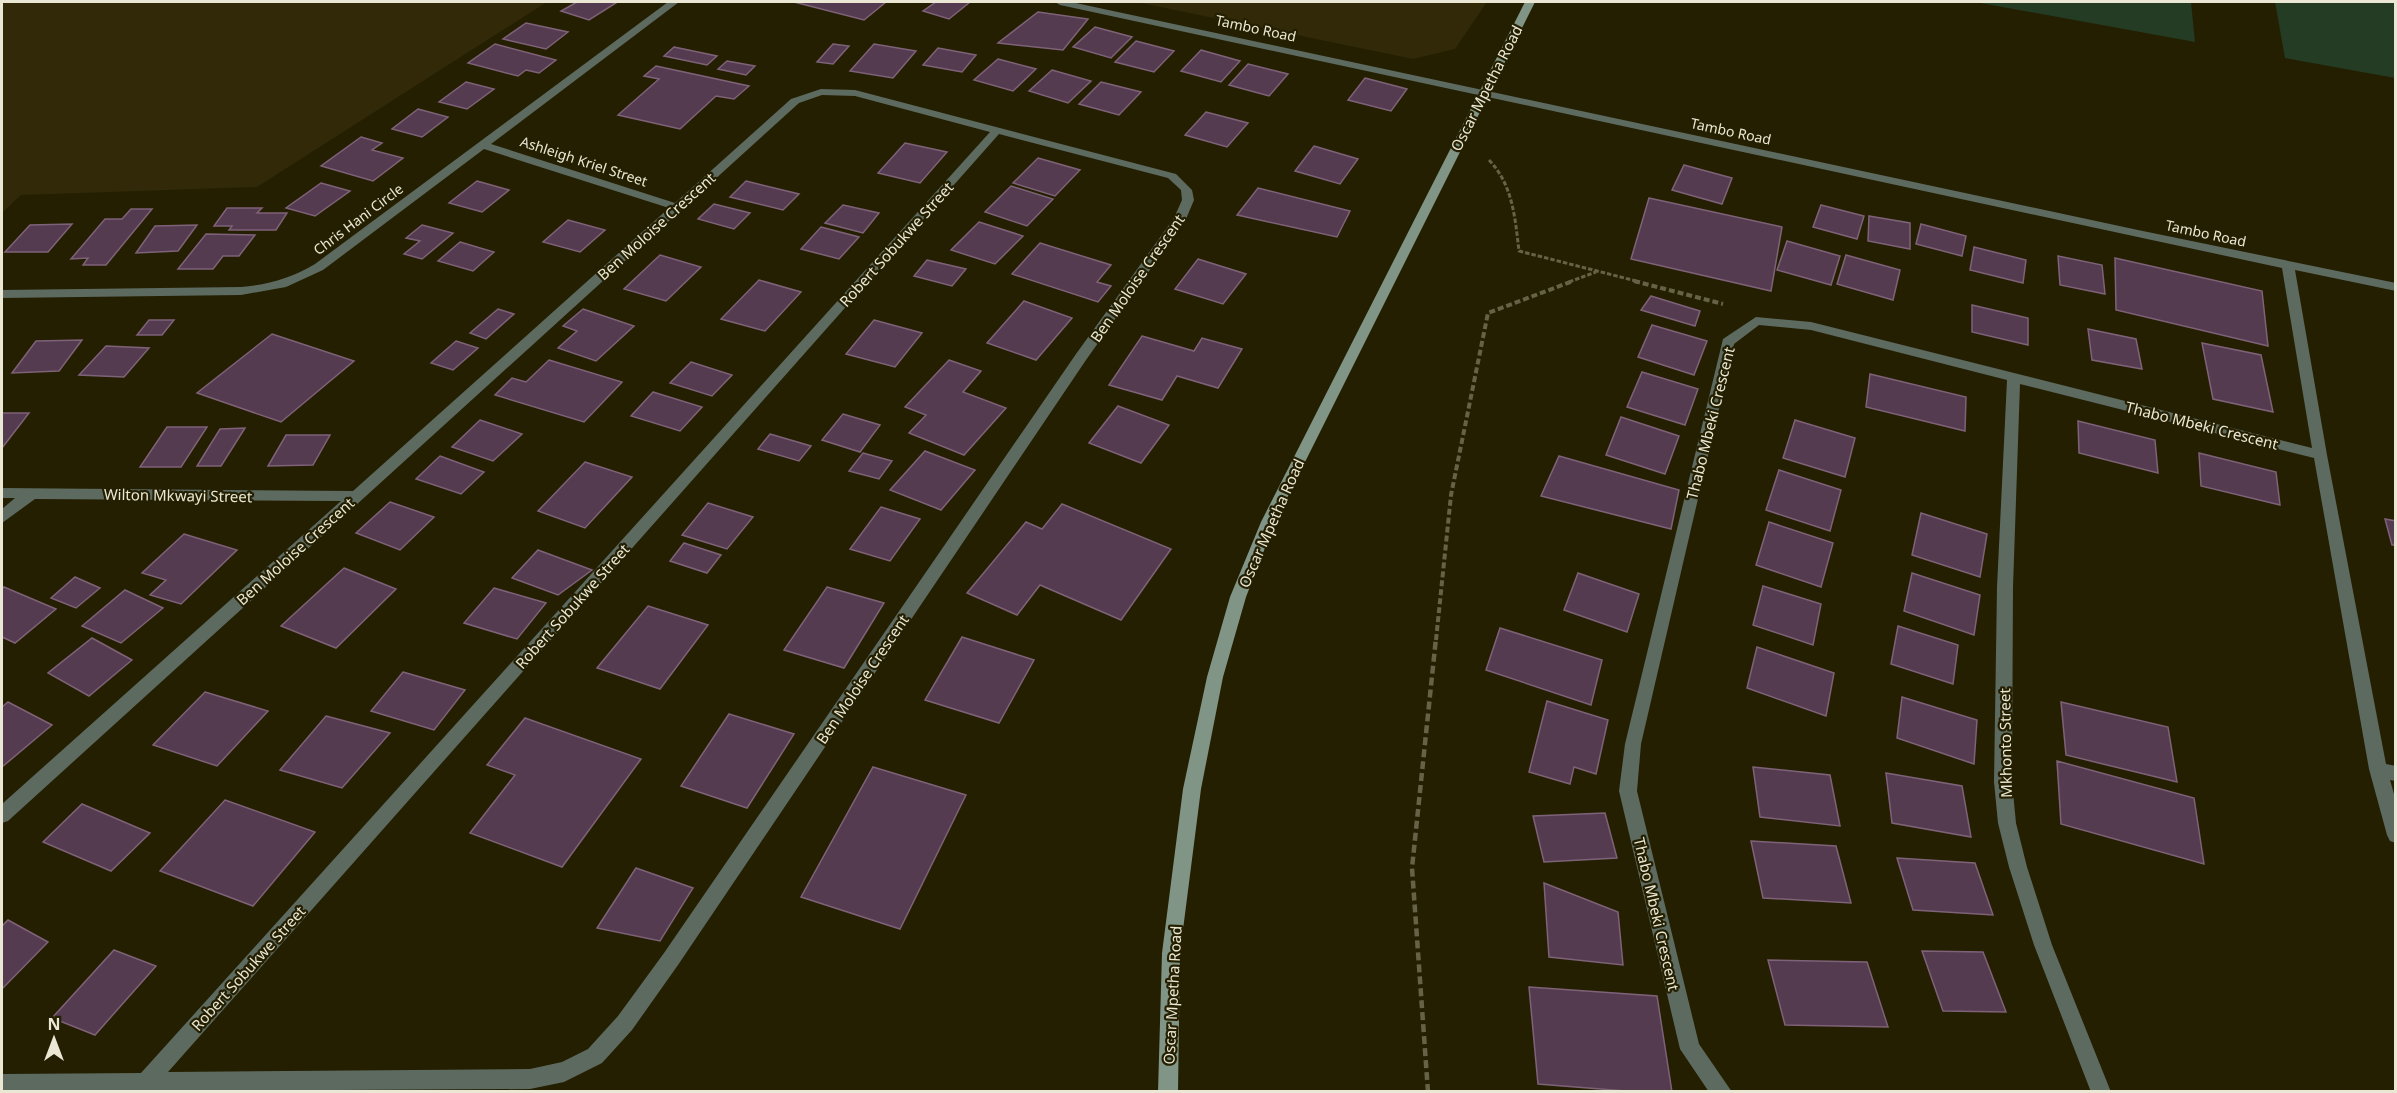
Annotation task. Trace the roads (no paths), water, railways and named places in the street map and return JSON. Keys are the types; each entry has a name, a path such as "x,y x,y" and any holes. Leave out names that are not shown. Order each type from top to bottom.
{"street":[{"name":"Chris Hani Circle","path":"2,294 241,291 280,286 300,279 674,2"},
{"name":"Tambo Road","path":"1060,2 2288,266 2396,286"},
{"name":"Oscar Mpetha Road","path":"1168,1092 1171,953 1192,789 1215,677 1238,597 1268,522 1530,2"},
{"name":"Ben Moloise Crescent","path":"2,815 795,100 808,95 840,91 855,93 1172,176 1182,182 1187,190 1187,206 625,1023 595,1056 564,1072 530,1079 2,1084"},
{"name":"Robert Sobukwe Street","path":"146,1082 997,130"},
{"name":"Ashleigh Kriel Street","path":"482,145 677,207"},
{"path":"2288,266 2378,769 2396,835"},
{"name":"Thabo Mbeki Crescent","path":"1722,1092 1689,1049 1628,791 1633,744 1728,342 1756,321 1811,326 2320,454"},
{"name":"Mkhonto Street","path":"2014,378 2005,587 2003,783 2007,823 2018,867 2043,945 2102,1092"},
{"name":"Wilton Mkwayi Street","path":"2,493 355,496"},
{"path":"2,517 32,493"},
{"path":"2378,769 2396,774"}]}
